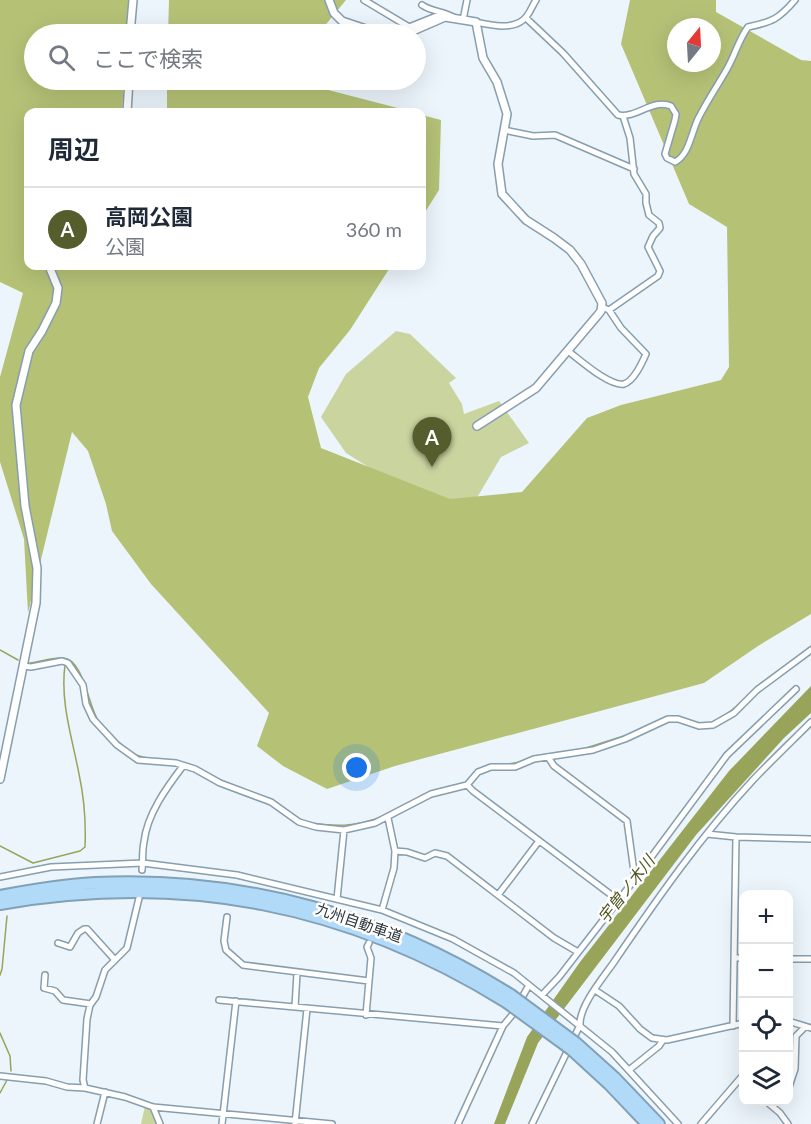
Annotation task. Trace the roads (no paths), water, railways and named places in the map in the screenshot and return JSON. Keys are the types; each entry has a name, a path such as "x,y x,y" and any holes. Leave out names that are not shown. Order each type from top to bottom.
{"highway":[{"name":"九州自動車道","path":"0,896 94,883 148,882 195,885 284,899 327,910 408,939 456,963 509,999 615,1078 658,1124"},
{"name":"九州自動車道","path":"0,904 94,892 147,891 195,894 282,908 324,919 405,947 509,999"},
{"name":"九州自動車道","path":"574,1047 647,1124"}],"street":[{"path":"131,24 133,0"},
{"path":"329,0 334,13 342,21 351,24"},
{"path":"364,0 385,11 402,24"},
{"path":"460,19 467,0"},
{"path":"416,24 439,15 507,26 517,24 526,18 536,0"},
{"path":"526,18 563,53 614,112 623,116 662,104 671,106 676,114 665,154 666,158 675,162 682,158 698,118 729,67 741,37 748,27 781,17 795,0"},
{"path":"422,5 460,19"},
{"path":"426,25 444,17"},
{"path":"476,22 483,58 503,96 507,114 498,164 502,194 526,220 570,250 606,308 621,328 646,354 630,380 624,384 613,384 568,351"},
{"path":"127,108 128,90"},
{"path":"477,426 536,388 606,308 658,276 660,271 648,247 660,228 659,223 649,215 646,194 634,169 630,138 623,116"},
{"path":"504,130 522,135 555,135 634,169"},
{"path":"0,779 36,603 38,568 25,506 16,405 29,351 56,303 58,288 51,270"},
{"path":"23,666 31,668 62,661 68,663 83,685 86,704 93,719 117,744 138,760 195,769 219,783 271,802 299,822 316,827 344,830 375,824 431,794 467,784 478,772 491,767 515,767 534,759 593,750 625,739 668,719 678,719 699,726 712,726 734,713 757,690 811,651"},
{"path":"544,996 727,755 796,689"},
{"path":"532,1124 580,1025 580,1017 595,990 653,905 707,834 752,781 811,722"},
{"path":"548,757 554,766 627,821 635,879"},
{"path":"142,867 144,840 150,819 183,766"},
{"path":"467,784 538,841 618,900"},
{"path":"376,916 394,868 395,851 388,818"},
{"path":"338,899 344,830"},
{"path":"707,834 811,839"},
{"path":"733,1026 736,837"},
{"path":"498,895 538,841"},
{"path":"395,851 425,858 435,853 447,856 554,938 578,952"},
{"path":"0,877 51,867 142,867 237,875 380,909 453,939 504,967 529,985 612,1052 678,1124"},
{"path":"85,1088 83,1080 87,1019 91,1004 96,997 105,970 127,948 139,898"},
{"path":"227,917 224,941 226,950 243,965 369,981"},
{"path":"58,944 70,947 78,933 87,929 115,960"},
{"path":"366,1015 372,958 369,943"},
{"path":"734,958 739,958"},
{"path":"793,958 811,959"},
{"path":"294,1007 297,973"},
{"path":"45,975 44,988 55,991 63,1000 91,1004"},
{"path":"459,1124 503,1026 513,1014 529,985"},
{"path":"595,990 620,1006 640,1029 652,1038 663,1040 739,1024"},
{"path":"219,1000 503,1026"},
{"path":"222,1124 236,1001"},
{"path":"295,1122 307,1009"},
{"path":"793,1022 808,1027"},
{"path":"793,1076 796,1036 808,1027"},
{"path":"629,1071 663,1040"},
{"path":"0,1076 46,1081 67,1087 105,1092 153,1107 332,1124"},
{"path":"701,1124 739,1080"},
{"path":"97,1124 105,1092"},
{"path":"772,1106 788,1124"},
{"path":"153,1107 160,1124"}],"waterway":[{"path":"793,660 811,646"},
{"path":"0,650 18,660"},
{"path":"30,663 59,658 70,660 81,675 99,722"},
{"path":"0,846 33,863 80,851 85,847 82,792 65,706 65,665"},
{"path":"728,713 743,701"},
{"path":"651,724 660,720"},
{"path":"583,749 627,735"},
{"path":"115,739 132,753"},
{"path":"530,758 561,752"},
{"path":"136,755 146,758"},
{"path":"502,765 521,762"},
{"path":"218,779 233,785"},
{"path":"307,822 344,825 363,823 381,817"},
{"path":"0,975 7,916"},
{"path":"0,1033 10,1056 11,1071"},
{"path":"0,1093 7,1080"}],"place":[{"name":"高岡公園","path":"432,467"}],"water label":[{"name":"宇曽ノ木川","path":"626,889"}]}
